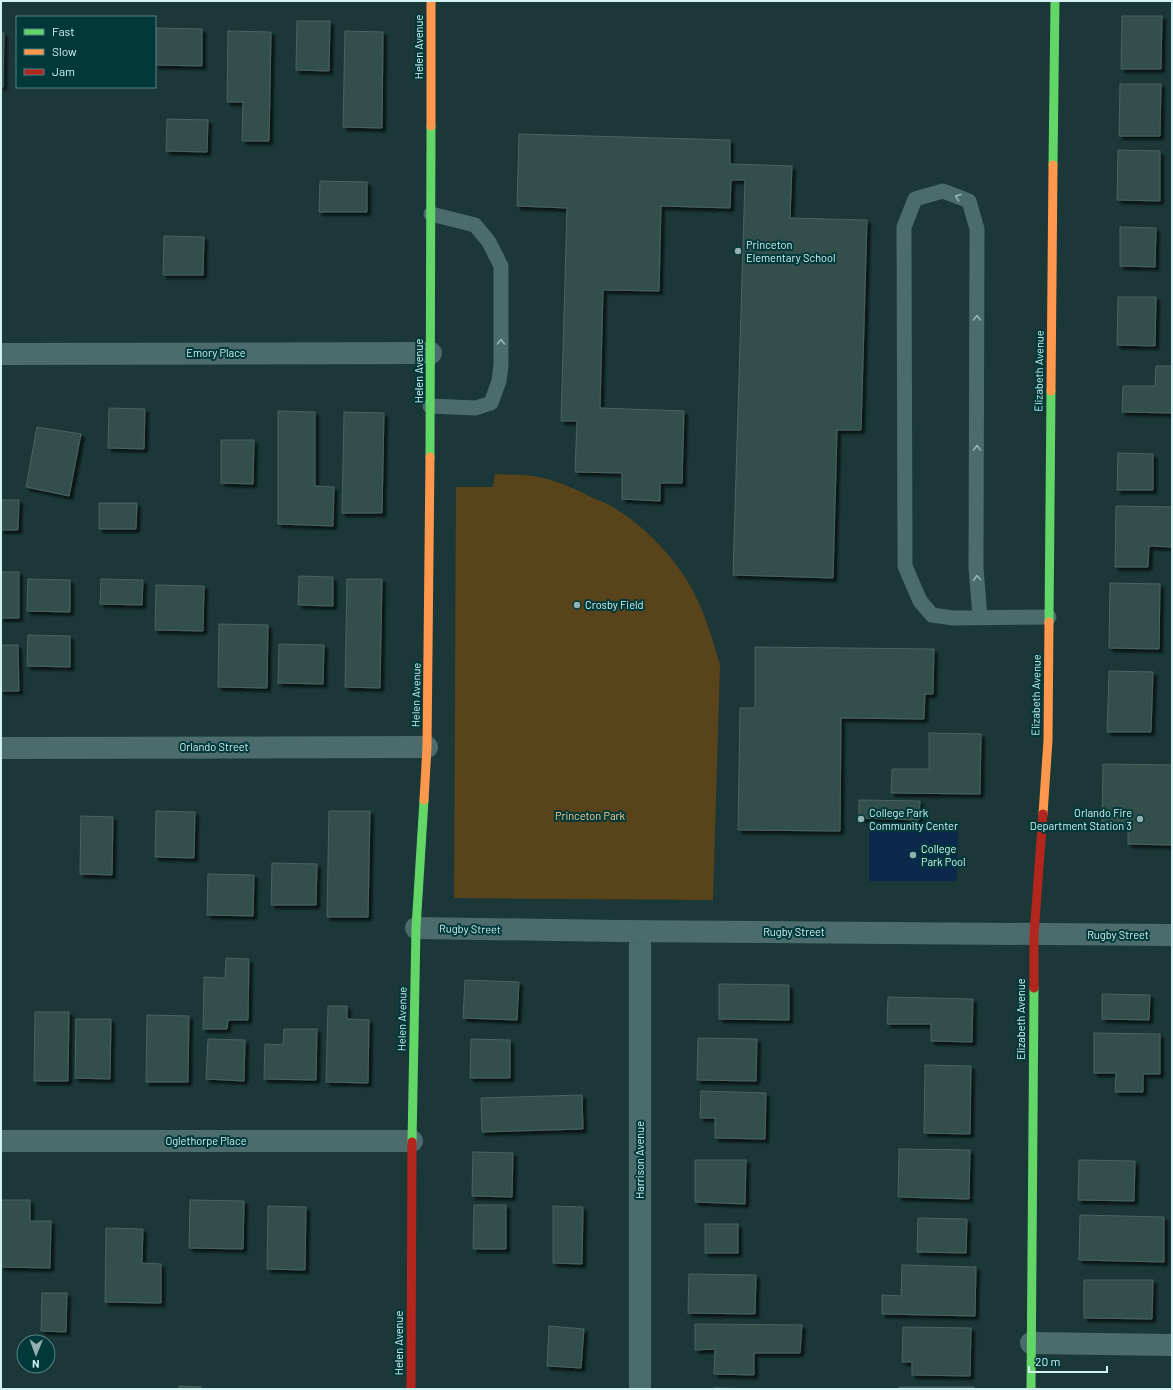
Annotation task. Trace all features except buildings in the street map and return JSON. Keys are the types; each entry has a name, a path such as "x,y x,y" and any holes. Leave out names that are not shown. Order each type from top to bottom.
{"street":[{"name":"Helen Avenue","path":"411,1389 412,1141 416,928 427,747 431,353 431,1"},
{"name":"Elizabeth Avenue","path":"1031,1389 1034,934 1048,740 1054,1"},
{"name":"Emory Place","path":"1,354 431,353"},
{"name":"Orlando Street","path":"1,748 427,747"},
{"name":"Rugby Street","path":"416,928 1172,935"},
{"name":"Harrison Avenue","path":"640,931 640,1389"},
{"name":"Oglethorpe Place","path":"1,1141 412,1141"},
{"path":"1031,1343 1172,1345"}],"lane":[{"path":"980,617 976,568 977,229 969,201 943,191 915,199 904,227 904,566 920,602 932,615 953,618 1049,618"},
{"path":"430,406 476,408 491,403 499,381 501,365 501,266 489,242 474,226 431,214"}],"green space":[{"name":"Princeton Park","path":"495,474 527,475 550,480 572,488 611,506 635,523 658,544 679,568 694,593 706,620 720,665 713,900 454,898 456,487 493,487"}],"water":[{"name":"College Park Pool","path":"869,828 958,828 957,881 869,881"}],"traffic: fast":[{"path":"1053,165 1055,1"},
{"path":"430,457 431,126"},
{"path":"1049,622 1051,391"},
{"path":"412,1142 416,928 424,800"},
{"path":"1031,1389 1034,988"}],"traffic: slow":[{"path":"431,1 431,126"},
{"path":"1051,391 1053,165"},
{"path":"424,800 427,747 430,457"},
{"path":"1043,814 1048,740 1049,622"}],"traffic: jam":[{"path":"1034,988 1034,934 1043,814"},
{"path":"411,1389 412,1142"}],"place":[{"name":"Princeton Elementary School","path":"738,251"},
{"name":"Crosby Field","path":"577,605"},
{"name":"College Park Community Center","path":"861,819"},
{"name":"Orlando Fire Department Station 3","path":"1140,819"},
{"name":"College Park Pool","path":"913,855"}]}
